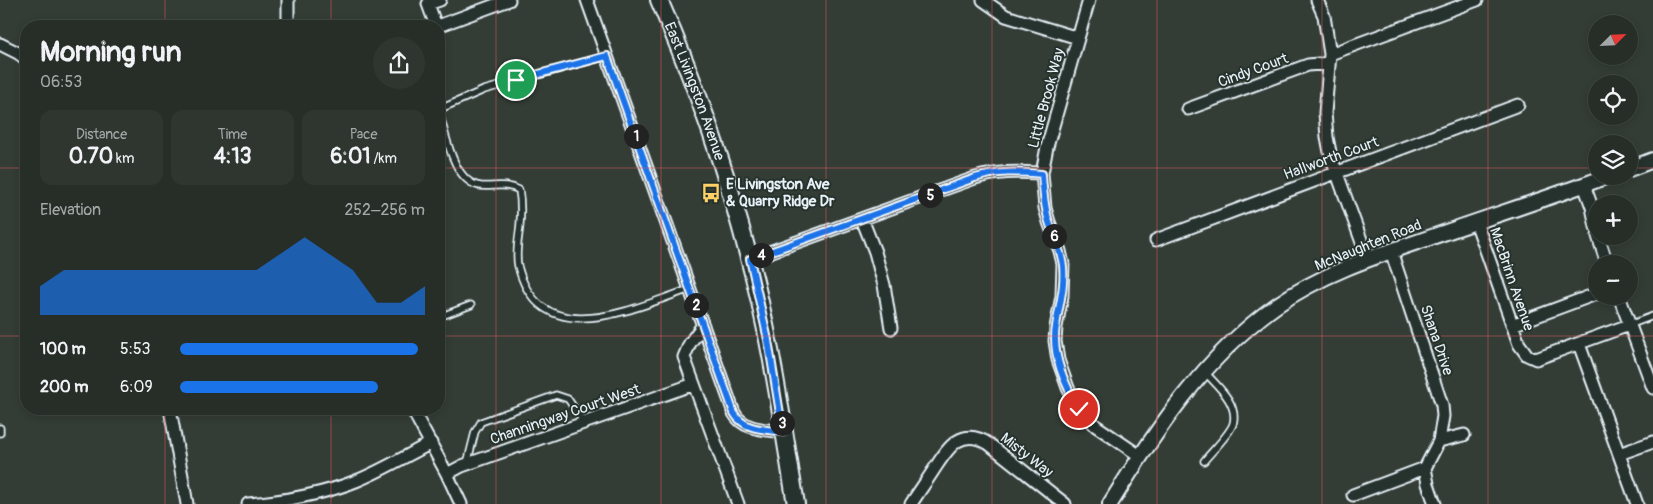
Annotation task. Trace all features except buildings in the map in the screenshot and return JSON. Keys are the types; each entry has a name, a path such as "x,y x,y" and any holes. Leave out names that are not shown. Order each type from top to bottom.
{"main road":[{"name":"East Livingston Avenue","path":"659,0 705,114 728,181 750,259 768,340 796,504"}],"street":[{"path":"288,0 288,20"},
{"path":"435,20 428,4 440,0"},
{"path":"445,23 510,0"},
{"path":"587,0 737,419 747,426 783,432"},
{"name":"Little Brook Way","path":"983,0 1006,16 1078,38"},
{"name":"Little Brook Way","path":"1089,0 1042,174 1045,208 1063,264 1062,296 1055,342 1058,360 1068,388 1079,409 1087,419 1140,456"},
{"path":"1318,0 1324,16 1329,58 1325,113 1327,137 1331,156 1368,259"},
{"name":"Cindy Court","path":"1188,109 1308,66 1477,0"},
{"path":"0,44 20,54"},
{"name":"Hallworth Court","path":"1156,240 1518,105"},
{"path":"1638,166 1653,160"},
{"path":"750,259 992,173 1042,174"},
{"name":"McNaughten Road","path":"1110,504 1168,415 1204,371 1244,332 1277,305 1326,277 1368,259 1588,184"},
{"path":"1584,185 1588,196"},
{"path":"862,219 875,252 884,285 891,328"},
{"name":"MacBrinn Avenue","path":"1476,222 1519,344 1527,356 1536,359 1629,325"},
{"name":"Shana Drive","path":"1391,251 1440,396 1443,416 1439,441 1425,468"},
{"path":"1512,325 1588,297"},
{"path":"1622,305 1653,388"},
{"path":"702,325 690,343 684,357 738,504"},
{"path":"1578,344 1637,504"},
{"name":"Channingway Court West","path":"447,474 467,464 694,384"},
{"path":"171,415 188,504"},
{"path":"415,415 461,504"},
{"path":"1439,441 1464,435"},
{"name":"Misty Way","path":"911,504 946,450 958,440 966,437 982,440 989,444 1066,504"},
{"path":"1619,454 1653,442"},
{"path":"248,504 284,500 334,489 357,481 431,443"},
{"path":"1353,495 1425,468 1428,484 1436,504"}],"lane":[{"path":"445,107 484,90 607,56"},
{"path":"445,129 456,166 472,184 482,186 513,186 519,190 521,202 517,246 518,264 524,284 536,301 549,312 569,318 599,317 628,310 690,289"},
{"path":"445,314 471,305"},
{"path":"1629,325 1653,316"},
{"path":"1204,371 1230,402 1233,423 1204,461"},
{"path":"467,464 475,432 480,422 556,394 568,399 585,424"},
{"path":"0,428 0,433"}],"place":[{"name":"E Livingston Ave & Quarry Ridge Dr","path":"711,193"}],"route":[{"path":"516,80 607,56 734,413 737,419 747,426 783,432 768,340 750,259 992,173 1042,174 1045,208 1063,264 1062,296 1056,327 1056,350 1068,388 1079,409"}]}
